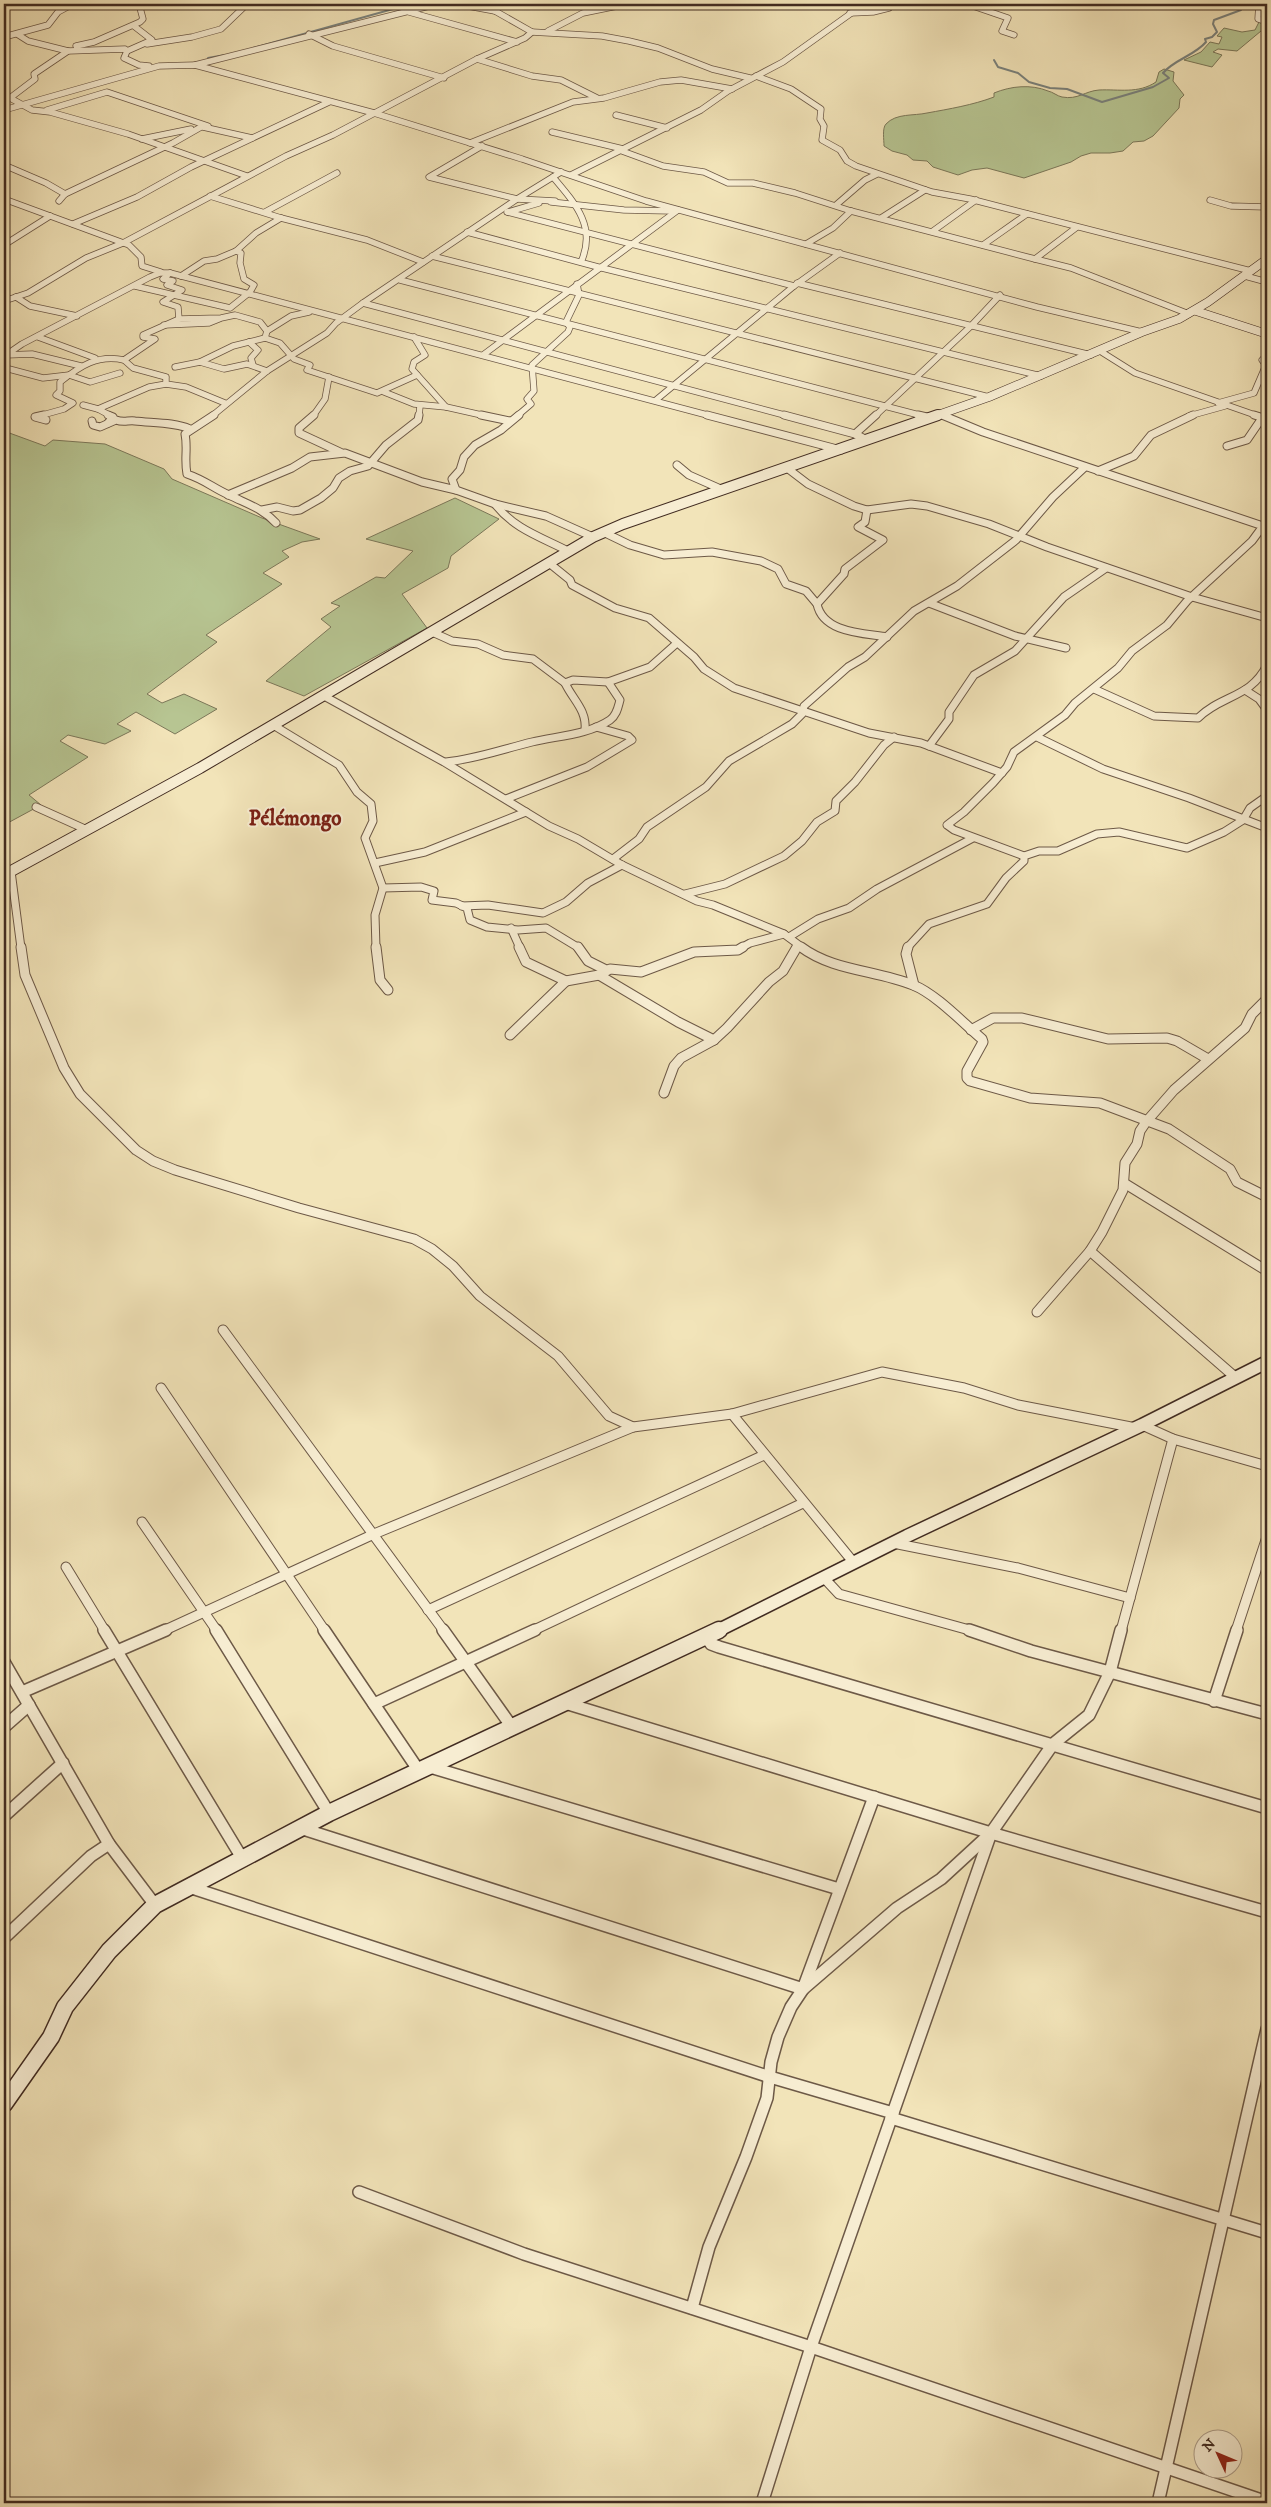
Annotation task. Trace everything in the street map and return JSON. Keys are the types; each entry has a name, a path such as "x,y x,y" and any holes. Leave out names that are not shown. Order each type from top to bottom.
{"street":[{"path":"4,37 48,25 58,12 73,4"},
{"path":"123,4 140,4 144,19 134,26 94,42 66,50 34,74 34,79 10,98 22,105 42,112 50,112 142,139 248,176"},
{"path":"18,34 28,42 66,50 120,49 127,51 147,44 192,37 221,29 244,6 243,4"},
{"path":"196,65 204,61 310,34 437,4"},
{"path":"457,4 495,12 532,32"},
{"path":"495,12 502,4"},
{"path":"548,31 583,13 627,4"},
{"path":"571,175 667,128 753,77 783,62 864,4"},
{"path":"967,4 1008,18 1002,31 1014,35"},
{"path":"1259,4 1258,19 1267,22"},
{"path":"850,13 872,12 889,8"},
{"path":"406,11 518,42"},
{"path":"134,26 151,39 147,44"},
{"path":"4,301 28,293 86,258 124,243 248,176 444,78 477,59 518,42 532,32 548,31 629,41 658,48 712,69 776,83 812,101 821,109 820,119 824,126 821,136 822,140 840,150 849,163 877,174 925,190 976,200 1248,273 1267,282"},
{"path":"310,34 334,46 444,78"},
{"path":"127,51 124,58 131,63 159,66 196,65 374,113 678,210 1000,295 1037,307 1142,332"},
{"path":"477,59 532,76 561,80 597,98"},
{"path":"4,110 159,66"},
{"path":"470,143 505,128 560,109 573,102 669,81 680,80 732,89"},
{"path":"42,112 107,92 208,126 252,138"},
{"path":"73,224 137,196 252,138 329,102"},
{"path":"616,115 667,128"},
{"path":"142,139 208,126"},
{"path":"59,200 65,194 201,127"},
{"path":"552,132 622,150 663,166 704,172 728,183 767,186 836,205 851,212 881,218 1072,268 1193,313 1267,334"},
{"path":"482,146 429,177 516,199 556,201 624,210 666,212 678,210"},
{"path":"4,165 46,183 65,194"},
{"path":"276,523 262,510 228,494 206,480 189,476 185,471 184,459 188,448 184,438 190,429 215,414 225,403 267,370 327,333 341,318 400,280 423,262 516,199 561,172"},
{"path":"265,212 337,173"},
{"path":"836,205 865,180 877,174"},
{"path":"552,177 575,204 587,232 589,244 581,262"},
{"path":"881,218 925,190"},
{"path":"210,196 280,218 367,240 423,262"},
{"path":"4,199 129,245 137,252 142,266 245,295 341,318 841,450"},
{"path":"933,232 976,200"},
{"path":"1210,200 1231,206 1267,207"},
{"path":"494,215 531,204 556,201"},
{"path":"483,355 678,210"},
{"path":"508,212 630,244 971,326 1096,353 1135,373 1193,392 1225,406 1264,418 1247,440 1227,446"},
{"path":"806,244 833,228 851,212"},
{"path":"983,245 1027,214"},
{"path":"4,245 50,216"},
{"path":"181,276 204,261 217,259 225,254 236,251 256,233 280,218"},
{"path":"1035,259 1077,227"},
{"path":"467,232 598,268 1041,376"},
{"path":"230,308 254,285 244,279 240,263 241,253 236,251"},
{"path":"656,400 764,309 840,253"},
{"path":"432,256 579,295 736,332 990,397"},
{"path":"633,1427 609,1416 558,1356 480,1296 453,1266 432,1249 414,1239 300,1208 175,1170 153,1161 136,1150 80,1094 64,1068 25,975 7,873 200,768 603,532 990,397 1142,332 1193,313 1267,259"},
{"path":"81,366 32,354 6,356 76,316 157,274 167,273"},
{"path":"167,273 163,279 172,281 168,285 182,290 163,302 178,306 179,319"},
{"path":"400,280 931,418"},
{"path":"566,322 579,295 577,284"},
{"path":"135,286 230,308 241,315 260,322 267,331"},
{"path":"855,434 971,326 1000,295"},
{"path":"16,297 30,306 76,316"},
{"path":"363,303 547,350 855,434 868,440"},
{"path":"265,338 267,331 291,316 314,312"},
{"path":"124,360 155,338 142,337 143,335 179,319 221,318 241,315"},
{"path":"164,325 172,327 192,323 210,324 221,318"},
{"path":"456,490 452,479 460,470 464,457 475,446 501,430 531,404 527,399 534,391 532,365 547,350 560,343 568,334 570,327 566,322"},
{"path":"38,337 95,358 114,357 124,360 131,364 133,368 225,403"},
{"path":"414,337 426,355 414,362 412,369 446,407"},
{"path":"175,367 200,362 233,346 265,338 280,342 294,360 310,365 307,370 329,378 364,389 384,392 398,400 420,406 446,407 510,421"},
{"path":"249,342 258,350 251,358 253,366"},
{"path":"1218,403 1254,393 1266,365 1262,360 1267,355"},
{"path":"46,420 35,417 64,409 73,403 56,397 60,391 60,382 95,358"},
{"path":"98,409 166,381 175,367 182,361"},
{"path":"200,362 224,369 247,364 267,370"},
{"path":"9,369 43,378 69,375 90,382 120,373"},
{"path":"384,392 417,375"},
{"path":"329,378 325,399 313,416 299,428 299,433 319,440 331,449 422,482 456,490 495,504 546,516 593,537"},
{"path":"83,405 98,409 113,417 108,423"},
{"path":"262,510 277,507 294,511 300,510 333,488 339,478 350,471 368,466 386,445 418,420 420,406"},
{"path":"1097,471 1137,454 1144,441 1173,423 1200,412 1225,406"},
{"path":"941,414 958,423 1085,467 1266,525 1252,541 1192,597 1167,625 1132,651 1118,668 1075,703 1065,715 1014,752 1002,773 976,801 948,825 954,830 973,838 1024,856 1039,851 1058,851 1097,834 1119,832 1187,848 1224,832 1243,820 1250,808 1267,796"},
{"path":"92,421 93,425 100,427 116,420 125,423 133,420 144,423 181,425 190,429"},
{"path":"228,494 292,468 310,457 344,453"},
{"path":"677,465 689,475 723,490"},
{"path":"613,859 638,840 647,827 678,804 706,787 729,761 792,724 804,706 848,667 866,657 914,611 965,580 1020,537 1053,497 1085,467"},
{"path":"787,468 830,496 867,510 919,504 989,524 1106,568 1192,597 1267,618"},
{"path":"1267,495 1267,502"},
{"path":"495,504 507,518 526,533 557,544 568,551"},
{"path":"817,604 844,574 845,569 883,540 858,527 865,522 867,510"},
{"path":"603,532 630,545 664,555 712,552 768,563 778,569 786,584 806,591 808,596 817,604 821,617 828,622 887,638"},
{"path":"549,563 570,580 572,585 590,593 594,598 615,608 650,618 658,628 715,678 750,695 868,733 894,737 929,746 1002,773"},
{"path":"929,746 949,719 949,712 974,675 1015,651 1064,597 1106,568"},
{"path":"929,603 1027,638 1066,648"},
{"path":"432,632 452,641 478,644 503,655 533,659 565,682 568,691 580,703 587,722 585,730"},
{"path":"565,682 573,680 608,682 650,667 677,643"},
{"path":"1094,688 1154,716 1198,718 1224,699 1245,690 1262,676 1267,664"},
{"path":"444,762 472,759 534,741 566,737 596,727 610,720 617,712 620,700 616,691 608,682"},
{"path":"1245,690 1260,699 1267,710"},
{"path":"324,696 444,762 526,812 622,865 697,901 713,905 786,935 798,946 824,960 914,985 937,1001 983,1042 967,1071 967,1078 970,1081 1030,1098 1100,1103 1146,1122 1169,1129 1190,1142 1201,1152 1230,1169 1237,1182 1267,1197"},
{"path":"273,725 339,765 357,792 369,800 373,810 373,821 365,838 383,888 375,915 375,951 380,980 388,990"},
{"path":"506,799 566,777 613,754 632,740 628,736 596,727"},
{"path":"685,894 725,884 793,850 817,822 836,810 836,801 855,782 884,745 894,737"},
{"path":"1037,737 1103,769 1162,788 1267,828"},
{"path":"36,806 85,829"},
{"path":"375,863 424,852 526,812"},
{"path":"510,1035 566,982 602,973 610,969 642,972 694,952 738,950 750,943 786,935 818,919 848,908 973,838"},
{"path":"914,985 906,954 908,945 929,924 987,904 1006,878 1024,861 1024,856"},
{"path":"462,906 488,905 543,913 566,902 588,884 622,865"},
{"path":"383,888 421,887 434,890 432,900 456,903 466,908 470,920 487,928 518,930 546,928 576,945 588,961 602,973 678,1022 714,1040"},
{"path":"510,928 526,962 566,982"},
{"path":"664,1093 674,1066 680,1058 714,1040 782,971 798,946"},
{"path":"1037,1312 1090,1251 1112,1214 1124,1183 1124,1163 1137,1144 1140,1131 1146,1122 1163,1100 1245,1028 1252,1014 1267,999"},
{"path":"971,1030 993,1018 1022,1018 1108,1039 1167,1038 1177,1041 1208,1059"},
{"path":"1124,1183 1267,1271"},
{"path":"1090,1251 1235,1376"},
{"path":"223,1330 374,1534 512,1727"},
{"path":"4,2104 51,2037 66,2006 109,1951 155,1905 329,1813 706,1637 825,1579 893,1543 1139,1426 1235,1376 1267,1362"},
{"path":"22,1692 204,1614 374,1534 633,1427 732,1414 882,1372 964,1388 1018,1405 1139,1426 1173,1439 1267,1466"},
{"path":"161,1388 374,1704 423,1769 839,1889"},
{"path":"732,1414 854,1563"},
{"path":"803,1989 897,1908 941,1879 991,1833 1053,1744 1089,1715 1110,1672 1173,1439"},
{"path":"428,1610 764,1454"},
{"path":"374,1704 466,1664 803,1503"},
{"path":"142,1522 238,1663 329,1813"},
{"path":"1214,1701 1267,1536"},
{"path":"893,1543 1018,1568 1130,1598"},
{"path":"66,1567 242,1858"},
{"path":"825,1579 832,1589 839,1594 993,1637 1031,1651 1267,1714"},
{"path":"706,1637 712,1644 719,1647 1267,1808"},
{"path":"4,1662 109,1844 155,1905"},
{"path":"563,1703 991,1833 1267,1912"},
{"path":"4,1727 29,1705"},
{"path":"4,1816 63,1763"},
{"path":"692,2308 709,2247 767,2098 778,2037 791,2007 803,1989 874,1798"},
{"path":"300,1828 803,1989"},
{"path":"762,2503 811,2347 991,1833"},
{"path":"4,1938 91,1856 109,1844"},
{"path":"188,1887 770,2077 1267,2233"},
{"path":"1158,2503 1267,2029"},
{"path":"359,2192 524,2254 811,2347 1267,2502"}],"green space":[{"path":"1259,22 1267,24 1267,26 1237,51 1218,49 1213,52 1222,55 1212,67 1184,60 1201,52 1210,42 1219,44 1222,37 1217,36 1224,28 1242,32 1255,30"},
{"path":"1164,69 1174,72 1173,81 1184,95 1180,99 1179,108 1153,136 1144,141 1133,142 1123,151 1091,153 1024,178 987,168 972,170 958,175 933,167 927,161 913,160 907,155 892,151 884,146 886,124 900,116 969,105 994,97 994,93 1014,87 1035,87 1068,98 1099,90 1135,90 1156,82 1159,72"},
{"path":"4,431 45,446 53,440 105,444 164,469 172,479 262,518 320,539 302,542 282,551 289,557 263,573 282,584 206,635 217,642 147,694 162,703 184,694 217,709 175,734 136,712 117,724 131,731 105,744 68,735 60,741 88,757 29,795 41,805 4,825"},
{"path":"455,498 499,519 451,556 448,568 402,594 427,628 304,696 266,681 331,627 321,619 340,606 331,603 376,577 385,578 413,551 366,539"}],"waterway":[{"path":"253,48 411,4"},
{"path":"994,60 998,67 1018,73 1029,82 1050,88 1067,89 1102,102 1153,87 1169,78 1163,73 1173,64 1201,47 1206,42 1205,39 1212,37 1217,32 1213,24 1214,20 1241,10 1240,4"},
{"path":"208,58 225,55"}],"district":[{"name":"Pélémongo","path":"295,818"}]}
